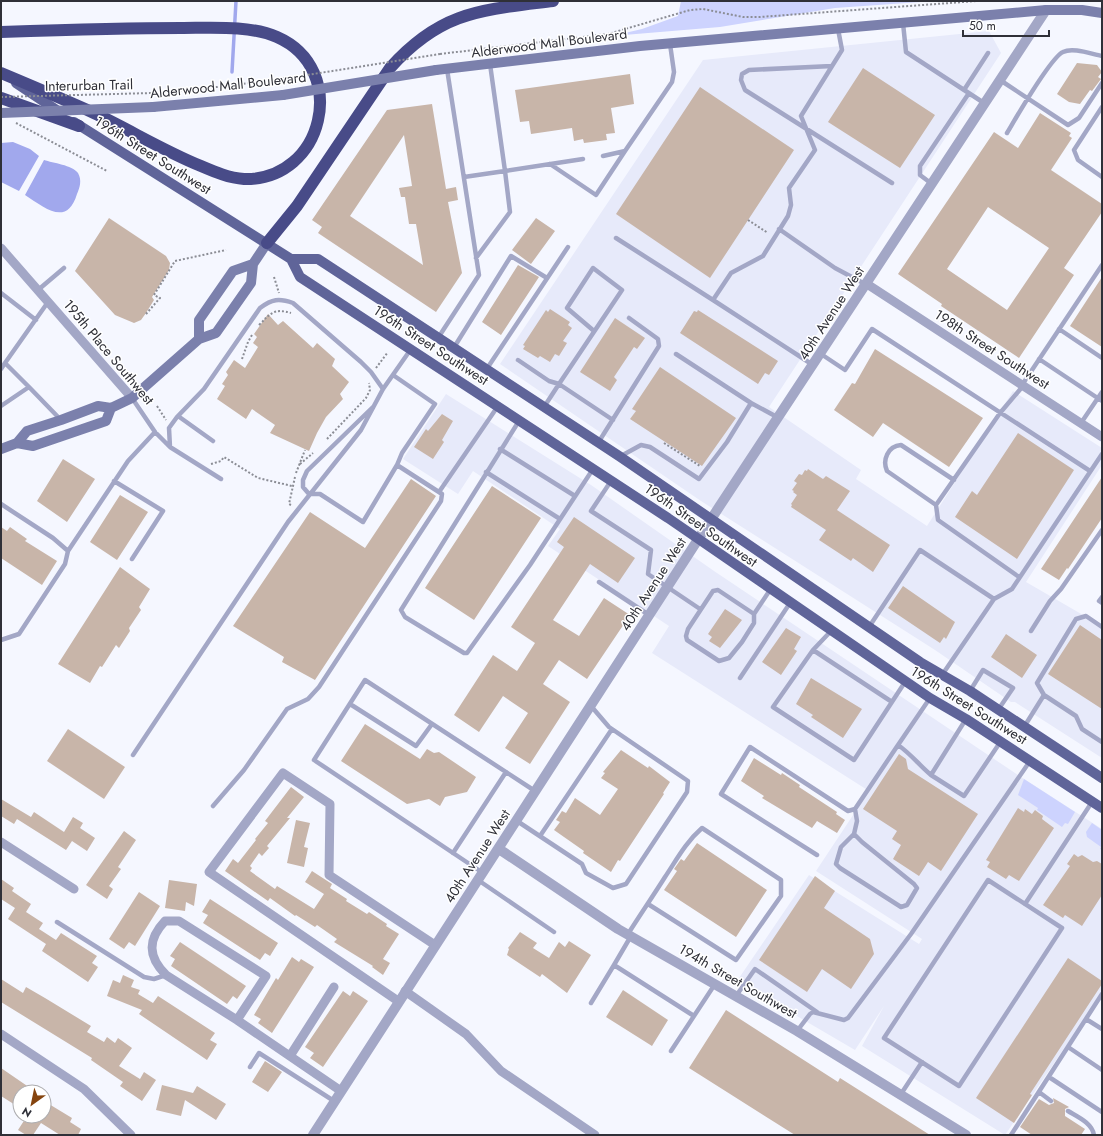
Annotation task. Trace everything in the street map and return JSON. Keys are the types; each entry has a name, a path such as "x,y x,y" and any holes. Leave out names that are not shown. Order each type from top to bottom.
{"highway":[{"path":"266,243 297,206 390,68 412,46 424,36 448,22 467,14 553,1"},
{"path":"1,32 120,28 206,28 264,32 279,38 290,45 308,64 316,79 320,93 320,114 310,144 292,163 264,176 243,179 230,177 189,161 94,113 1,73"},
{"path":"1,97 79,126"}],"main road":[{"name":"Alderwood Mall Boulevard","path":"1,112 153,107 283,95 436,70 670,44 1046,10 1082,10 1102,12"},
{"name":"196th Street Southwest","path":"1,73 79,126 291,259 300,277 699,539 770,590 905,682 1001,741 1102,808"},
{"path":"1,449 17,443 27,431 98,406 111,408 132,398 199,339 216,333 251,283 253,264 266,243"},
{"name":"196th Street Southwest","path":"291,259 318,259 453,349 619,456 941,676 970,691 1102,778"},
{"path":"199,339 199,320 233,271 253,264"},
{"path":"17,443 32,446 106,421 111,408"}],"street":[{"name":"40th Avenue West","path":"313,1135 398,1001 481,877 667,587 1046,10"},
{"name":"195th Place Southwest","path":"1,248 132,398"},
{"name":"198th Street Southwest","path":"867,284 1102,436"},
{"path":"398,1001 209,872 283,773 330,804 329,875 435,945"},
{"path":"1,842 74,889"},
{"name":"194th Street Southwest","path":"499,849 630,935 797,1031 966,1135"},
{"path":"237,1020 266,976 175,920 165,922 153,939 153,958 157,966 166,975 237,1020 341,1091"},
{"path":"290,1056 334,986"},
{"path":"405,991 466,1034 501,1071 595,1135"},
{"path":"1,1034 84,1089 131,1135"}],"lane":[{"path":"903,23 906,52 985,103"},
{"path":"713,300 731,272 763,256 788,216 790,205 789,188 815,150 801,116 842,50 838,29"},
{"path":"550,164 596,195 672,82 674,72 670,44"},
{"path":"1007,133 1028,98 1055,59 1062,52 1070,51 1102,56"},
{"path":"964,90 988,53"},
{"path":"476,258 510,212 490,64"},
{"path":"832,66 749,70 742,74 741,80 745,90 892,183"},
{"path":"438,338 479,275 447,69"},
{"path":"1000,80 1068,124 1079,118 1102,83"},
{"path":"932,184 920,175 920,166 969,93"},
{"path":"1102,107 1074,150 1078,160 1102,177"},
{"path":"603,156 625,152"},
{"path":"464,177 583,159"},
{"path":"779,229 835,268 867,284"},
{"path":"616,238 813,365"},
{"path":"486,370 568,247"},
{"path":"453,349 511,256 547,278"},
{"path":"1020,577 938,520 936,504 1000,413 1023,385 1102,265"},
{"path":"38,290 64,268"},
{"path":"544,407 622,290 593,268 567,308 594,331"},
{"path":"1,293 36,320"},
{"path":"170,447 169,428 171,425 204,389 260,308 269,300 281,299 293,303 326,330 371,372 383,389"},
{"path":"1,369 48,302"},
{"path":"598,442 659,346 658,339 629,318"},
{"path":"821,354 845,370 872,329 1090,471"},
{"path":"1059,329 1102,358"},
{"path":"133,755 288,522 361,430 383,389 411,349"},
{"path":"676,354 751,403 778,418"},
{"path":"1039,359 1100,400"},
{"path":"518,360 549,381 559,384 613,420"},
{"path":"5,363 61,420"},
{"path":"373,407 307,471 303,480 303,487 309,494 320,494 363,522 397,465 402,453 435,404 393,375"},
{"path":"1,406 29,387"},
{"path":"1081,423 1100,400 1102,392"},
{"name":"195th Place Southwest","path":"132,398 155,432 170,447 221,479"},
{"path":"619,456 642,445 650,447 699,479 736,429 751,403"},
{"path":"440,492 498,406"},
{"path":"178,416 213,441"},
{"path":"519,420 401,610 405,617 464,654 467,653 593,469"},
{"path":"1,640 20,634 65,564 68,550 114,481 128,461 155,432"},
{"path":"936,504 887,471 884,465 885,459 892,448 895,445 900,445 954,480"},
{"path":"500,449 575,496"},
{"path":"941,676 994,599 1012,589 1102,454"},
{"path":"213,806 244,770 287,709 308,699 319,687 441,501 442,494 440,492 397,465"},
{"path":"486,472 560,519"},
{"path":"114,481 163,511 132,559"},
{"path":"612,481 591,511 651,550 648,574 700,609"},
{"path":"1,504 53,538 68,550"},
{"path":"1031,631 1050,600 1061,589 1102,530"},
{"path":"868,627 920,550 994,599"},
{"path":"599,582 649,615"},
{"path":"754,614 718,590 713,591 688,629 686,636 687,640 720,661 729,658 742,642 754,623 754,614 770,590"},
{"path":"1102,597 1099,601 1102,603"},
{"path":"740,678 790,603"},
{"path":"1102,627 1086,616 1076,619 1037,683 1044,695 1076,716 1082,729 1102,742"},
{"path":"831,631 813,650 773,707 854,760 905,682"},
{"path":"813,650 892,702"},
{"path":"970,691 984,670 1013,688 998,710"},
{"path":"536,792 365,680 314,760 453,853 481,877 554,932"},
{"path":"1024,727 1044,695"},
{"path":"817,856 721,794 750,747 848,811 855,809 930,698"},
{"path":"350,704 416,746 432,724"},
{"path":"517,821 582,864 586,873 613,888 626,884 687,792 688,781 612,729 591,706"},
{"path":"931,775 966,719"},
{"path":"540,836 612,729"},
{"path":"898,746 912,755 916,762 931,775 964,796 1001,741"},
{"path":"736,996 756,969 817,1012 844,1020 848,1018 911,934 1030,760"},
{"path":"453,853 506,772"},
{"path":"1025,904 1092,801"},
{"path":"854,834 917,888 907,905 901,907 888,900 836,864 842,848 854,834 857,820 855,809"},
{"path":"591,1003 648,904 689,840 702,828 780,880 781,896 736,960 648,904"},
{"path":"988,880 1025,904 1062,928 959,1086 884,1038 988,880"},
{"path":"57,922 144,977 154,979 166,975"},
{"path":"614,965 694,1016"},
{"path":"671,1051 715,984"},
{"path":"1011,1135 1102,994"},
{"path":"1097,1002 1102,1005"},
{"path":"797,1031 810,1014 817,1012"},
{"path":"1086,1019 1102,1029"},
{"path":"1068,1047 1102,1070"},
{"path":"250,1068 259,1053 334,1101"},
{"path":"901,1094 922,1062"},
{"path":"1049,1077 1102,1112"},
{"path":"1039,1092 1051,1101"},
{"path":"1068,1111 1089,1124 1094,1130 1094,1135"}],"path":[{"name":"Interurban Trail","path":"1,97 152,93 217,88 440,54 608,34 652,22 681,12 703,9 743,17 760,17 977,1"},
{"path":"14,122 107,171"},
{"path":"748,220 774,237"},
{"path":"146,314 160,298 154,295 175,261 226,250"},
{"path":"258,326 272,312 278,310 290,313 296,317"},
{"path":"242,359 248,342 255,331"},
{"path":"327,439 366,398 370,390 369,380 365,375 377,367 388,352"},
{"path":"157,406 171,425"},
{"path":"664,443 703,468"},
{"path":"300,464 316,450"},
{"path":"208,464 215,464 224,458 258,478 292,486"}],"shaded area":[{"path":"681,1 935,1 835,8 720,27 612,36 642,29 678,16"},
{"path":"989,31 1001,53 769,407 861,470 856,479 927,526 1013,391 1102,448 1102,465 1026,582 1102,626 1102,758 1015,702 1011,702 935,650 701,501 500,364 703,60"},
{"path":"13,142 30,149 39,156 19,191 1,182 1,143"},
{"path":"44,160 67,166 78,173 80,181 79,189 73,204 67,210 55,212 40,205 25,195"},
{"path":"446,394 591,485 714,571 1015,773 1102,829 1102,993 1005,1135 862,1046 884,1006 855,1050 737,981 809,875 919,944 922,939 816,871 869,791 652,653 669,626 548,546 560,529 473,471 458,494 403,459"},
{"path":"1024,779 1075,812 1068,824 1065,823 1062,827 1037,810 1038,808 1018,795"},
{"path":"1092,823 1102,830 1102,850 1100,849 1101,847 1087,837 1086,832"}],"building":[{"path":"1077,63 1097,65 1102,72 1098,77 1101,79 1092,91 1090,90 1080,104 1069,102 1057,94"},
{"path":"863,68 935,115 900,168 828,122"},
{"path":"630,74 634,104 611,108 615,133 606,134 607,140 584,143 583,139 574,141 572,128 531,134 529,121 520,122 515,90"},
{"path":"700,87 794,150 710,278 616,214"},
{"path":"432,104 446,189 456,187 458,200 448,202 462,273 436,312 318,233 322,227 312,220 387,110","holes":["404,135 412,186 399,188 401,197 405,197 409,224 416,224 423,265 350,216"]},
{"path":"1040,113 1071,133 1069,136 1072,138 1051,170 1102,204 1102,212 1064,268 1074,275 1019,358 941,306 942,304 898,274 994,132 1018,148","holes":["988,207 1049,248 1007,310 947,269"]},
{"path":"109,218 166,256 170,263 169,270 152,297 154,300 141,320 134,323 115,315 75,271"},
{"path":"536,218 555,231 531,264 512,250"},
{"path":"518,265 539,277 501,335 482,322"},
{"path":"1102,277 1102,347 1070,326"},
{"path":"550,309 570,322 568,325 572,328 563,341 567,343 559,356 555,354 550,362 540,356 538,358 523,349 525,346 523,345 546,310 548,312"},
{"path":"698,310 778,361 769,375 765,373 758,384 680,333 694,311 697,312"},
{"path":"268,314 278,325 283,321 313,348 317,343 335,359 332,366 349,382 340,394 343,399 326,417 309,451 270,433 275,425 252,409 246,419 217,399 225,386 222,384 228,375 226,372 234,360 245,368 258,347 253,343 257,337 254,334"},
{"path":"615,318 645,338 637,349 634,347 614,377 617,380 610,391 580,372"},
{"path":"875,349 983,418 949,467 883,423 873,437 834,410 852,383 855,384"},
{"path":"660,367 736,418 702,466 630,419 636,411 632,409"},
{"path":"442,414 453,421 442,440 444,442 433,459 414,447 426,429 428,431"},
{"path":"1018,433 1074,470 1017,559 955,517 972,491 977,495"},
{"path":"63,459 95,479 67,522 37,501"},
{"path":"808,469 823,479 826,476 850,491 837,510 890,545 873,572 853,558 851,561 819,540 826,530 791,507 791,504 797,495 792,490 797,483 794,481 799,474 802,475 805,470 807,471"},
{"path":"1102,477 1102,518 1059,580 1041,569"},
{"path":"411,479 436,496 315,680 282,662 284,657 233,626 310,512 365,548"},
{"path":"492,486 541,518 474,620 425,588"},
{"path":"120,495 148,512 117,560 90,542"},
{"path":"574,517 635,558 618,583 590,564 553,620 579,636 604,598 630,615 587,679 559,660 543,684 570,702 530,764 505,748 528,713 503,696 479,732 454,715 493,655 517,671 535,643 511,627 564,547 557,542"},
{"path":"1,527 7,531 10,527 27,539 25,541 57,561 42,585 1,558"},
{"path":"120,567 150,589 139,607 141,610 129,628 130,631 119,648 116,645 102,667 100,666 90,683 58,664"},
{"path":"903,586 955,622 946,639 944,637 940,643 888,608"},
{"path":"725,609 742,620 720,648 709,641 712,637 708,634"},
{"path":"1080,625 1102,640 1102,709 1048,674"},
{"path":"786,628 801,637 794,649 797,651 781,675 762,662"},
{"path":"1006,634 1037,655 1022,678 991,657"},
{"path":"811,678 862,709 843,738 811,717 813,715 796,704"},
{"path":"365,724 420,759 427,749 434,753 439,752 476,777 467,792 445,797 440,806 429,799 407,804 341,761"},
{"path":"68,729 125,767 104,799 47,761"},
{"path":"621,750 648,768 649,766 670,782 663,793 664,794 620,861 618,860 611,872 583,853 584,851 554,830 560,822 556,820 562,811 566,813 575,798 600,815 618,789 601,778 605,773 603,772"},
{"path":"899,754 906,759 908,769 978,814 941,871 928,862 919,876 893,859 901,845 892,839 897,831 863,809"},
{"path":"754,758 781,775 782,773 800,785 799,787 837,812 836,814 845,820 837,833 817,821 812,828 762,798 764,796 741,781"},
{"path":"291,787 304,797 287,818 290,818 267,846 269,848 262,856 259,853 250,866 252,868 250,871 275,889 277,886 314,909 324,894 305,882 312,871 332,884 330,888 347,899 346,901 367,914 369,912 387,924 386,926 399,934 383,959 390,963 383,975 372,967 373,966 334,942 337,939 317,925 315,927 296,915 295,916 270,898 268,901 225,871 233,859 238,863 268,823 265,821"},
{"path":"1,799 31,817 34,812 64,832 73,817 83,823 80,828 95,838 87,851 72,841 66,850 17,819 14,824 1,816"},
{"path":"1018,808 1024,812 1025,809 1032,814 1035,810 1043,816 1042,819 1054,828 1019,881 1009,875 1006,879 987,867 990,862 986,860"},
{"path":"296,820 310,823 304,847 308,848 304,867 287,863"},
{"path":"124,831 136,840 118,867 121,869 109,886 113,889 107,899 86,885"},
{"path":"697,843 767,890 736,937 664,890 677,871 674,869 681,859 684,861"},
{"path":"1074,854 1078,857 1082,855 1093,862 1097,861 1102,864 1102,895 1082,926 1065,915 1063,918 1043,905 1070,866 1067,864"},
{"path":"815,876 835,891 824,908 870,939 874,954 851,989 822,969 807,992 759,960"},
{"path":"1,879 14,888 12,891 31,904 26,912 43,923 39,929 56,940 61,933 97,956 92,963 98,967 88,982 42,951 46,944 8,919 15,908 1,899"},
{"path":"169,880 197,884 194,906 186,902 185,911 165,908"},
{"path":"139,892 160,906 135,946 129,942 124,949 109,939"},
{"path":"210,899 278,943 270,956 265,953 260,960 203,923 208,915 202,912"},
{"path":"520,932 537,943 533,948 549,958 559,942 565,947 569,941 591,955 567,993 542,974 540,977 507,955 508,948"},
{"path":"180,942 246,986 237,999 233,996 227,1004 171,966 175,959 170,956"},
{"path":"292,957 299,962 301,959 314,967 272,1033 258,1023 261,1019 254,1015 276,978 278,980"},
{"path":"1068,958 1102,981 1102,984 1030,1094 1032,1095 1014,1123 976,1098"},
{"path":"123,975 134,980 131,987 140,990 138,994 153,1003 158,996 215,1033 210,1040 217,1044 207,1060 139,1014 142,1010 107,996 113,980 120,983"},
{"path":"1,979 23,993 26,987 91,1026 87,1032 104,1042 107,1037 115,1043 118,1038 132,1048 119,1066 140,1079 144,1072 156,1080 142,1101 120,1086 123,1082 91,1060 92,1058 1,1002"},
{"path":"623,990 668,1020 652,1046 606,1017"},
{"path":"343,991 350,996 353,991 368,1001 323,1067 310,1058 314,1053 305,1047"},
{"path":"726,1010 838,1082 840,1078 930,1135 795,1135 689,1068"},
{"path":"265,1061 282,1072 268,1092 252,1082"},
{"path":"1,1068 24,1084 12,1084 12,1103 1,1096"},
{"path":"162,1085 193,1093 197,1086 226,1104 216,1120 185,1100 181,1116 156,1110"},
{"path":"1053,1098 1069,1107 1065,1109 1065,1116 1085,1129 1081,1135 1032,1135 1020,1127 1039,1099 1049,1105 1054,1103"},
{"path":"52,1106 72,1118 70,1122 81,1129 78,1135 60,1135 43,1124 52,1124"},
{"path":"22,1124 40,1124 33,1135 26,1135 18,1130"}],"waterway":[{"path":"232,72 236,1"}]}
